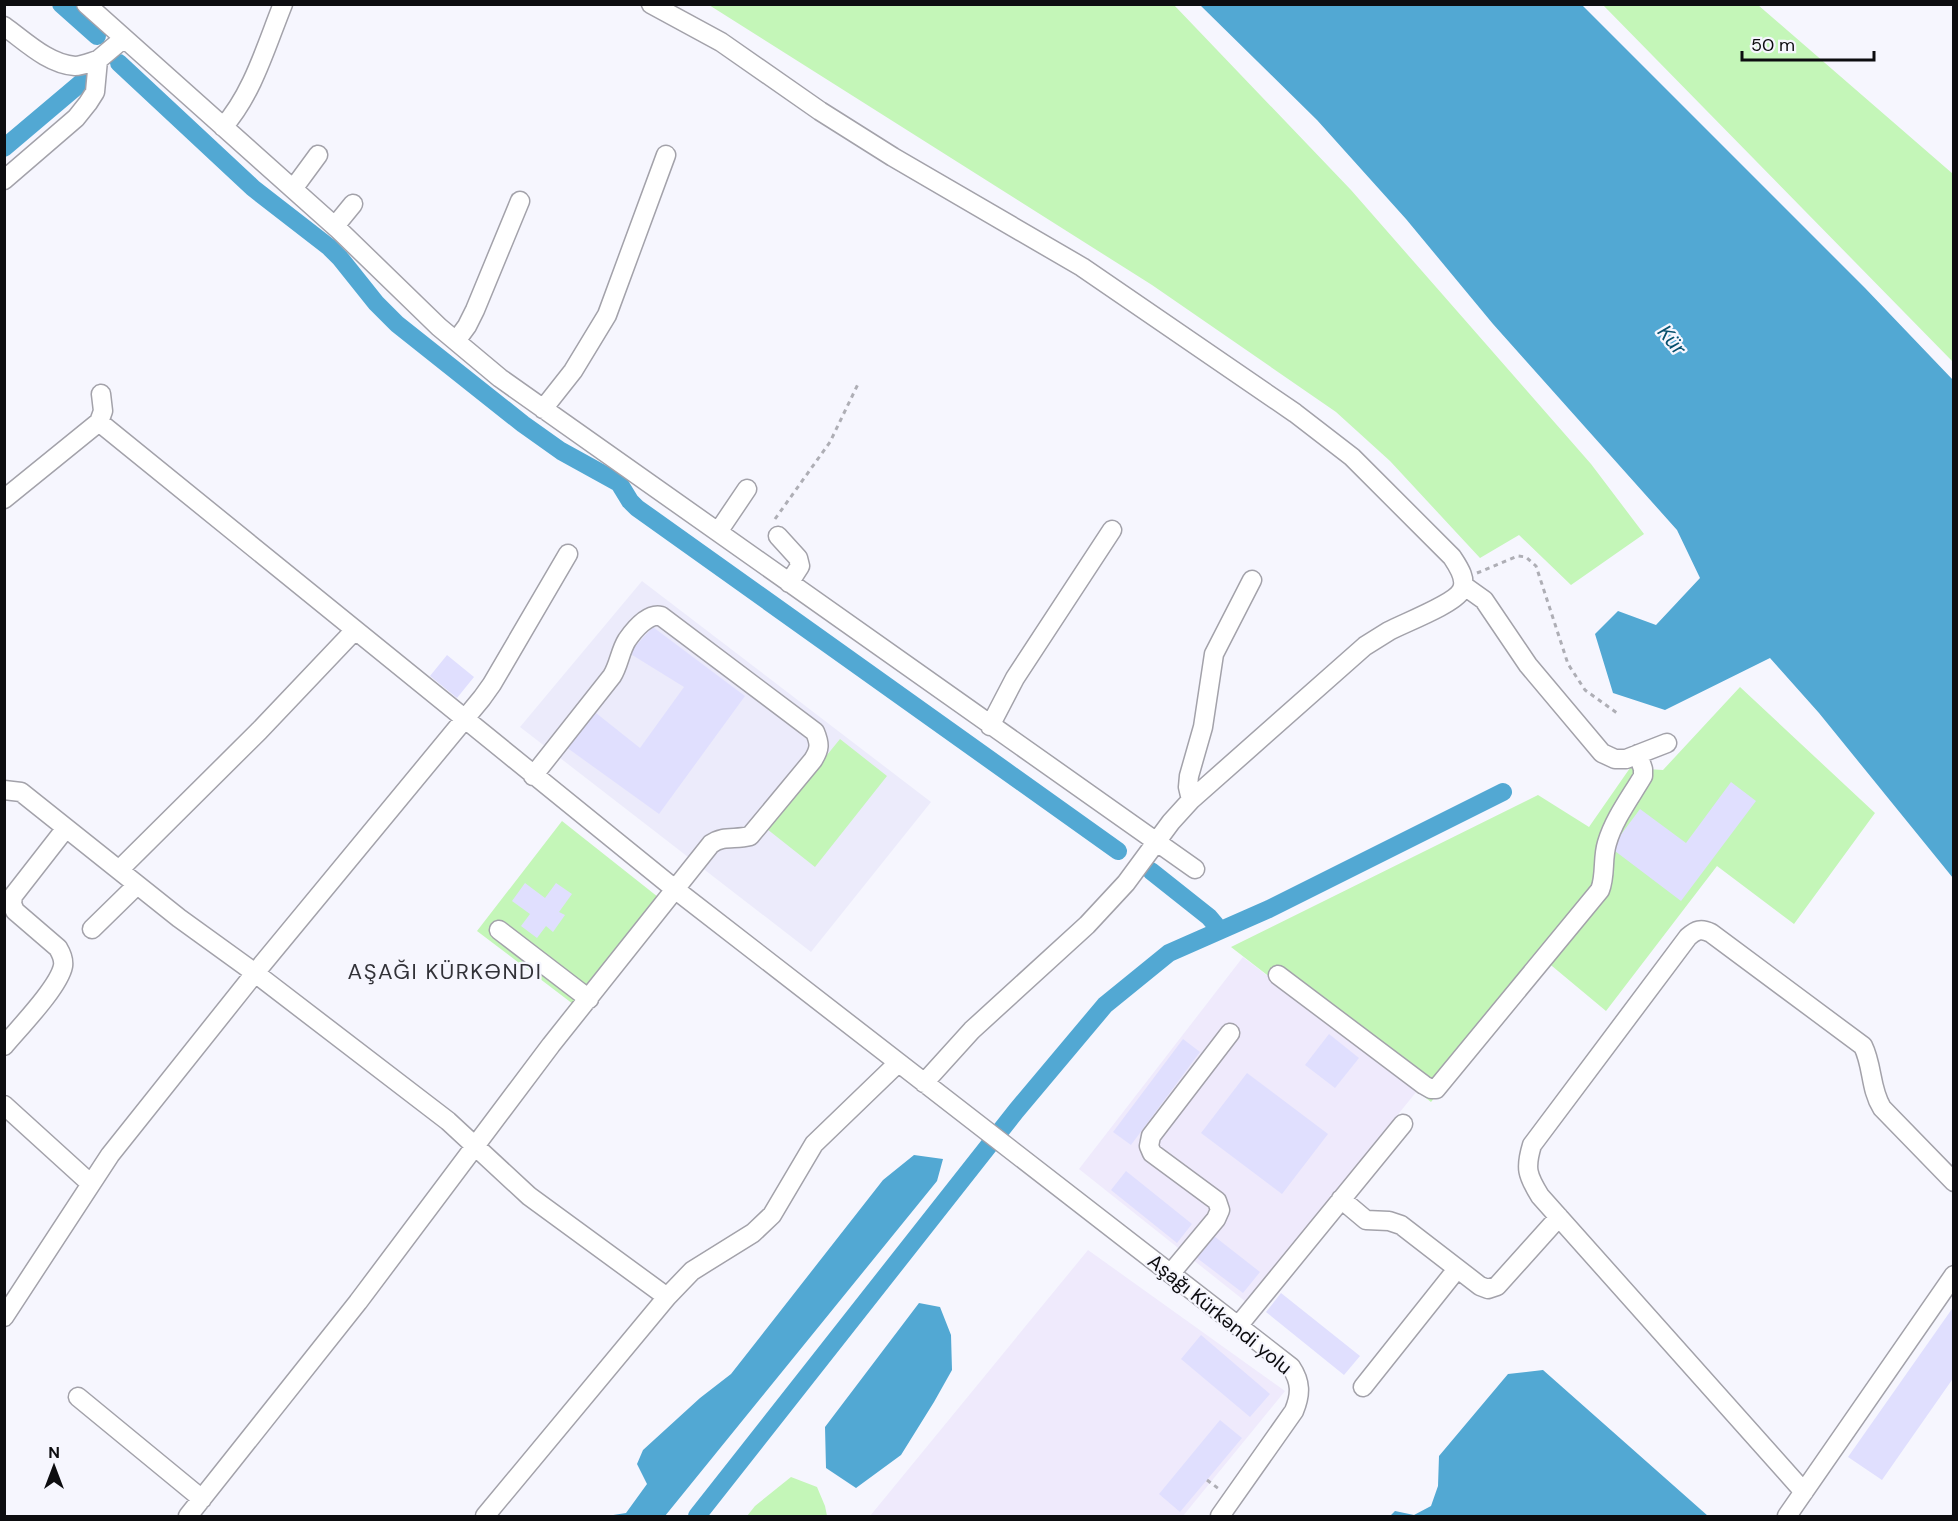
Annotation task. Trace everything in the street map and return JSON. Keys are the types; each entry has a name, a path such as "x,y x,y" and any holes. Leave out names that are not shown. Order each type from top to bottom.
{"street":[{"path":"86,4 335,226 439,327 500,378 1195,869"},
{"path":"223,127 236,112 247,93 283,4"},
{"path":"651,4 721,42 820,111 893,157 1082,267 1295,413 1352,456 1452,557 1458,566 1463,582 1461,591 1444,604 1365,646 1191,800 1126,883 1087,925 972,1030 924,1083"},
{"path":"4,26 46,56 62,64 77,66 98,60 123,39"},
{"path":"4,180 76,118 88,103 95,92 98,60"},
{"path":"293,189 318,155"},
{"path":"543,409 573,371 607,315 666,155"},
{"path":"456,341 475,310 520,201"},
{"path":"335,226 353,204"},
{"path":"4,499 99,422 103,411 101,394"},
{"name":"Aşağı Kürkəndi yolu","path":"99,422 676,890 1291,1367 1297,1376 1300,1388 1299,1399 1294,1411 1220,1516"},
{"path":"718,532 747,489"},
{"path":"990,726 1020,670 1112,530"},
{"path":"774,531 798,558 800,566 789,583"},
{"path":"4,1317 110,1155 255,973 465,720 492,684 568,554"},
{"path":"1191,800 1188,787 1189,776 1203,727 1214,654 1252,580"},
{"path":"1463,582 1485,600 1528,665 1602,753 1615,759 1626,759 1667,743"},
{"path":"78,1397 197,1510 475,1146 711,844 719,839 750,837 819,750 820,742 815,732 661,616 655,615 649,616 627,640 618,667 612,676 533,776"},
{"path":"119,870 259,731 356,630"},
{"path":"1278,975 1424,1086 1436,1089 1600,890 1603,883 1606,844 1613,826 1643,776 1638,754"},
{"path":"6,786 21,792 179,918 255,973 441,1116 529,1196 667,1297"},
{"path":"4,1046 57,981 63,966 58,948 15,911 12,904 13,896 66,828"},
{"path":"92,930 137,885"},
{"path":"1804,1492 1540,1196 1528,1177 1527,1160 1532,1145 1688,937 1696,930 1704,929 1863,1046 1869,1059 1876,1100 1953,1182"},
{"path":"499,930 589,999"},
{"path":"1171,1273 1216,1219 1220,1210 1217,1201 1152,1154 1149,1146 1151,1136 1230,1032"},
{"path":"485,1516 667,1297 692,1271 753,1233 772,1215 814,1144 898,1063"},
{"path":"4,1105 91,1184"},
{"path":"1238,1326 1403,1124"},
{"path":"1341,1199 1366,1220 1389,1221 1401,1225 1480,1286 1488,1289 1497,1286 1559,1217"},
{"path":"1363,1387 1457,1269"},
{"path":"1787,1516 1953,1275"}],"path":[{"path":"774,531 830,442 859,382"},
{"path":"1463,582 1518,556 1526,557 1536,566 1568,664 1585,690 1617,713"}],"shaded area":[{"path":"642,581 931,802 811,952 520,727"},
{"path":"1243,957 1417,1091 1246,1302 1079,1169"},
{"path":"1088,1250 1285,1391 1183,1516 870,1516"}],"green space":[{"path":"709,5 1174,5 1351,190 1591,464 1644,534 1571,585 1519,535 1480,558 1390,461 1336,412 1152,285"},
{"path":"1603,5 1758,5 1953,174 1953,362"},
{"path":"1740,687 1875,813 1794,924 1717,866 1606,1011 1546,961 1431,1102 1231,947 1538,795 1589,827 1630,768 1663,770"},
{"path":"840,739 887,776 815,867 767,829"},
{"path":"562,821 658,897 573,1004 477,931"},
{"path":"791,1477 817,1487 827,1516 747,1516 755,1506"}],"water":[{"name":"Kür","path":"1200,5 1582,5 1865,288 1953,380 1953,878 1819,713 1770,658 1665,710 1613,693 1595,634 1618,611 1656,625 1700,578 1677,530 1493,324 1406,219 1317,120"},
{"path":"914,1155 943,1159 937,1181 665,1516 607,1516 626,1513 647,1484 637,1464 643,1450 700,1398 731,1374 883,1180"},
{"path":"919,1303 940,1307 951,1335 952,1370 901,1455 856,1488 826,1468 825,1427"},
{"path":"1543,1370 1708,1516 1390,1516 1395,1511 1414,1515 1431,1506 1438,1486 1439,1456 1508,1374"}],"building":[{"path":"653,627 745,696 659,814 566,747 596,713 640,748 684,687 629,653"},
{"path":"447,655 474,677 457,698 430,676"},
{"path":"1731,782 1756,801 1681,901 1611,848 1640,809 1686,843"},
{"path":"525,883 545,898 556,883 572,894 559,912 565,915 553,932 546,926 537,938 521,926 530,914 512,901"},
{"path":"1329,1034 1359,1058 1335,1088 1305,1065"},
{"path":"1183,1039 1200,1052 1131,1145 1113,1132"},
{"path":"1247,1073 1328,1134 1282,1194 1201,1133"},
{"path":"1126,1171 1192,1224 1177,1243 1111,1190"},
{"path":"1214,1236 1260,1272 1243,1293 1197,1258"},
{"path":"1281,1293 1360,1356 1344,1375 1266,1312"},
{"path":"1954,1306 1954,1377 1882,1480 1848,1457"},
{"path":"1201,1335 1270,1394 1250,1417 1181,1359"},
{"path":"1220,1420 1242,1438 1180,1512 1159,1494"}],"waterway":[{"path":"61,4 97,36"},
{"path":"119,63 253,188 329,247 376,303 397,324 523,424 561,451 619,483 637,508 1118,851"},
{"path":"4,148 82,82"},
{"path":"697,1516 1016,1111 1105,1005 1169,953 1269,909 1503,792"},
{"path":"1151,871 1209,917 1220,930"}],"district":[{"name":"AŞAĞI KÜRKƏNDI","path":"445,971"}]}
